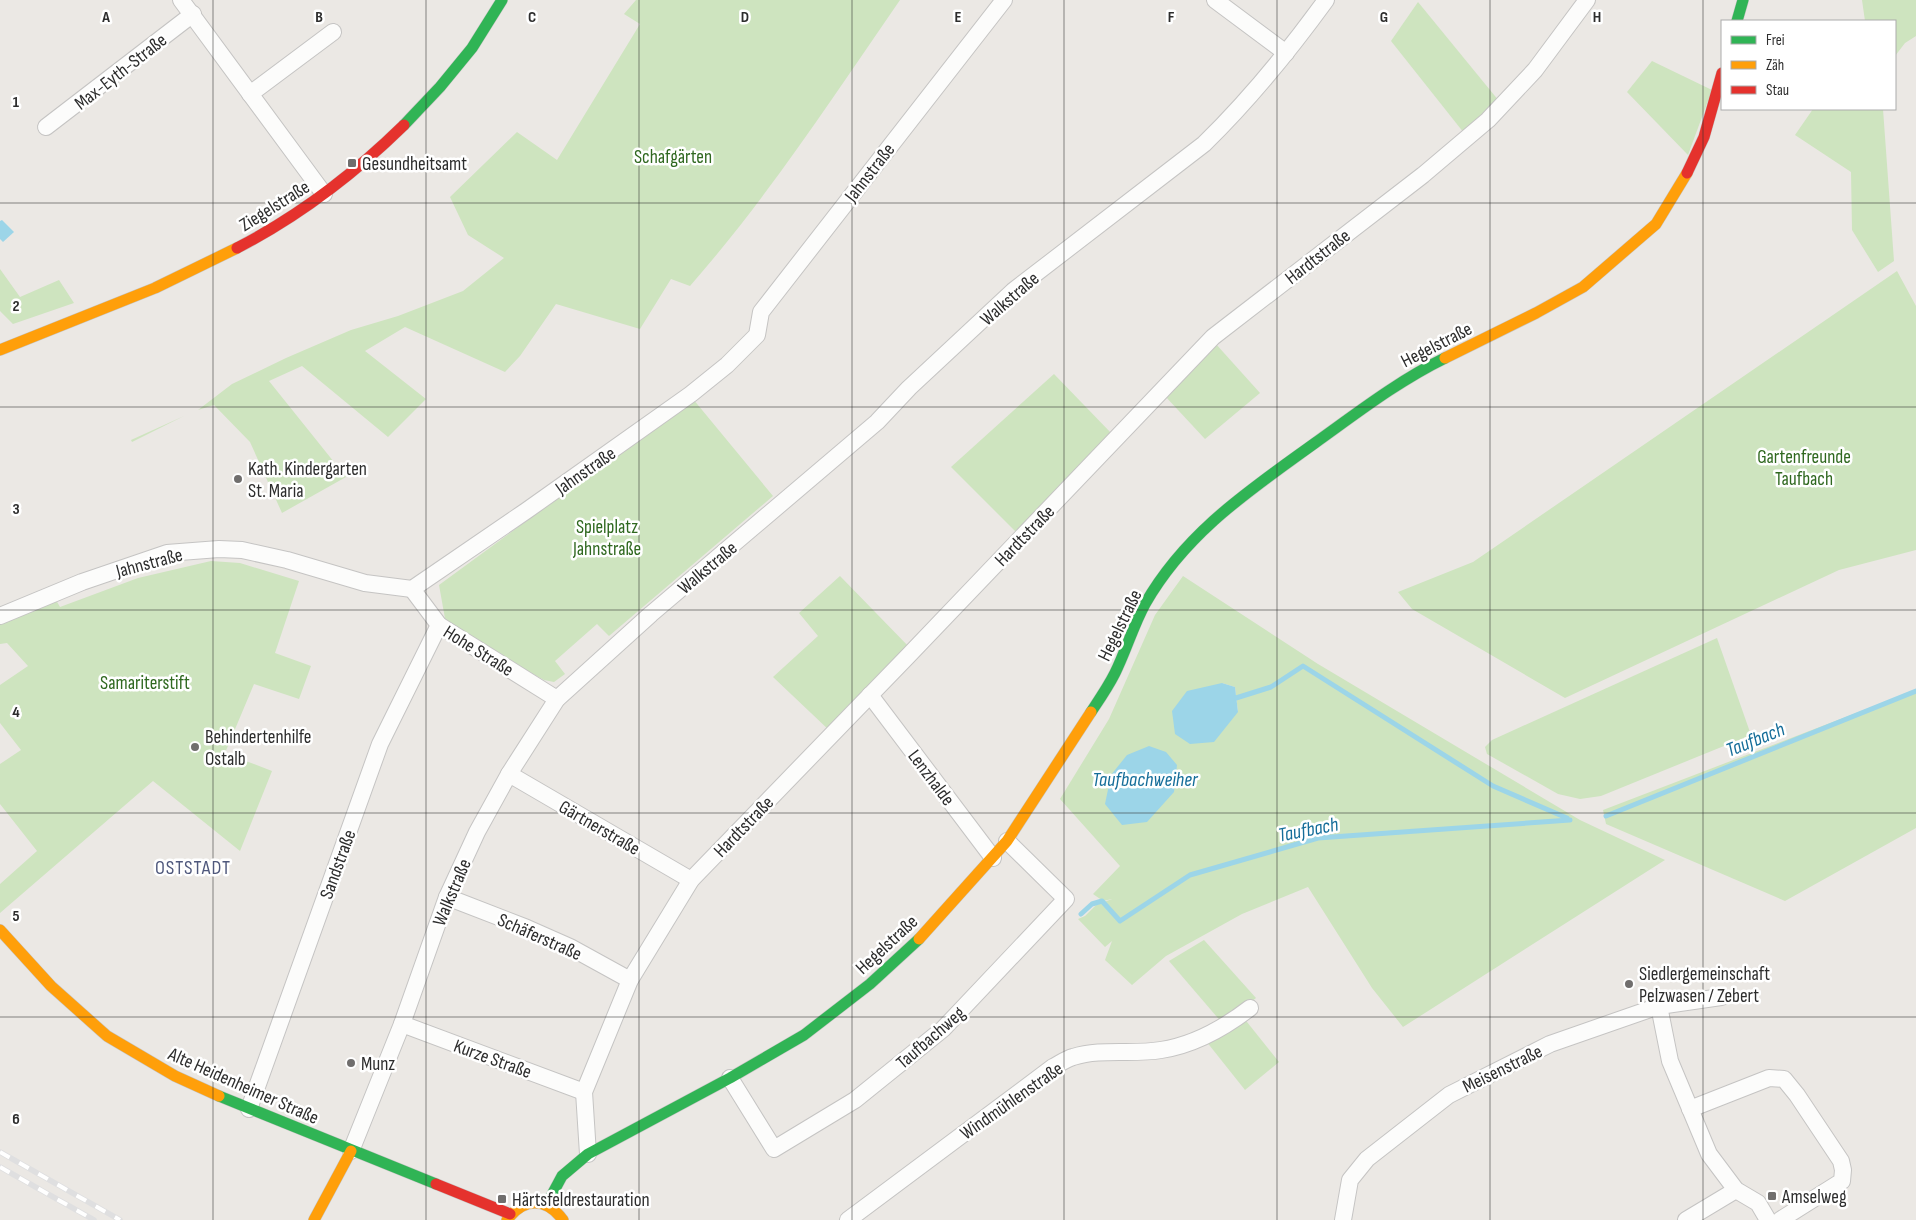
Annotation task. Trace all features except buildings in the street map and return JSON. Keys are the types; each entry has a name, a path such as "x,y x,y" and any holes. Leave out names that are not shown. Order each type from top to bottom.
{"street":[{"path":"181,0 324,194"},
{"name":"Ziegelstraße","path":"0,350 111,307 183,275 260,236 324,194 380,148 443,83 472,47 502,0"},
{"name":"Jahnstraße","path":"0,616 82,582 167,553 219,549 242,550 286,560 365,583 412,589 542,500 691,394 728,365 758,335 761,312 1004,0"},
{"path":"1215,0 1286,53"},
{"name":"Walkstraße","path":"314,1220 350,1150 402,1024 447,897 477,832 509,774 556,699 651,614 877,422 909,388 1013,291 1204,144 1229,119 1286,53 1326,0"},
{"name":"Hardtstraße","path":"588,1154 584,1092 630,980 691,880 1213,337 1423,175 1488,120 1535,70 1587,0"},
{"path":"1737,20 1743,0"},
{"name":"Max-Eyth-Straße","path":"46,127 193,14"},
{"path":"250,94 333,32"},
{"name":"Hegelstraße","path":"547,1204 562,1176 588,1154 730,1078 804,1035 870,984 926,931 1007,841 1075,739 1114,675 1145,604 1172,565 1205,527 1244,495 1384,393 1419,371 1536,313 1583,287 1656,224 1684,180 1704,137 1721,77"},
{"name":"Hohe Straße","path":"412,589 439,625 556,699"},
{"name":"Sandstraße","path":"249,1109 380,744 439,625"},
{"name":"Lenzhalde","path":"870,695 993,858"},
{"name":"Gärtnerstraße","path":"509,774 691,880"},
{"name":"Taufbachweg","path":"730,1078 774,1149 855,1100 943,1029 1066,899 1007,841"},
{"name":"Schäferstraße","path":"447,897 527,928 570,948 630,980"},
{"name":"Alte Heidenheimer Straße","path":"0,930 51,986 108,1036 176,1076 249,1109 509,1217"},
{"name":"Meisenstraße","path":"1343,1220 1350,1180 1367,1159 1449,1095 1550,1044 1659,1006 1721,997"},
{"path":"1659,1006 1670,1061 1709,1154 1736,1190 1758,1203 1768,1220"},
{"name":"Windmühlenstraße","path":"848,1220 1053,1067 1072,1057 1085,1054 1160,1051 1185,1045 1213,1032 1250,1008"},
{"name":"Kurze Straße","path":"402,1024 584,1092"},
{"path":"1690,1110 1768,1078 1784,1079 1798,1095 1841,1161 1843,1170 1842,1181 1780,1220"},
{"path":"1686,1220 1736,1190"},
{"path":"509,1217 518,1207 527,1203 537,1202 547,1204 556,1210 563,1220"}],"green space":[{"name":"Schafgärten","path":"636,0 900,0 799,146 719,252 690,286 671,279 640,329 556,304 520,356 505,372 405,327 365,351 426,399 388,437 302,366 269,381 346,477 282,513 250,442 214,405 198,410 232,384 286,358 351,330 398,316 463,291 504,258 468,235 450,197 517,132 557,160 640,24 624,14"},
{"path":"1862,0 1916,0 1916,36 1905,43 1896,55 1896,20 1865,20"},
{"path":"1418,2 1499,101 1464,133 1391,41"},
{"path":"1652,61 1712,90 1688,155 1627,92"},
{"path":"1812,110 1883,110 1894,261 1878,272 1852,230 1851,172 1795,135"},
{"path":"0,269 20,297 59,280 74,303 13,324 0,311"},
{"name":"Gartenfreunde Taufbach","path":"1897,271 1916,306 1916,550 1839,570 1565,698 1412,609 1398,592 1473,562"},
{"path":"1215,343 1260,393 1205,439 1165,396"},
{"path":"1054,374 1113,435 1018,534 951,467"},
{"name":"Spielplatz Jahnstraße","path":"693,399 773,496 609,636 597,624 555,661 565,674 554,682 544,680 446,624 439,585"},
{"path":"184,416 132,442 131,440"},
{"name":"Samariterstift","path":"211,561 240,563 299,581 275,653 311,666 299,699 254,684 225,753 272,771 240,851 153,781 0,913 0,884 37,851 0,804 0,764 21,750 0,723 0,685 28,666 7,643 0,644 0,623 56,600 60,607 138,578"},
{"path":"840,576 911,649 830,731 773,677 818,636 799,613"},
{"path":"1183,576 1318,664 1580,820 1665,860 1403,1027 1372,988 1308,887 1242,914 1166,956 1132,985 1105,960 1112,941 1105,947 1078,919 1085,916 1096,905 1112,899 1103,901 1093,894 1120,866 1060,799 1109,719 1155,615","holes":["1222,683 1235,687 1238,712"]},
{"path":"1717,638 1751,735 1601,796 1580,799 1558,794 1487,754 1485,747 1492,740"},
{"path":"1916,690 1916,828 1785,901 1606,824 1603,810"},
{"path":"1204,940 1256,998 1223,1024 1169,961"},
{"path":"1243,1017 1279,1062 1245,1090 1206,1041"}],"water":[{"path":"2,220 14,232 3,242 0,239 0,221"},
{"name":"Taufbachweiher","path":"1222,683 1235,687 1238,712 1214,742 1190,744 1175,734 1172,711 1187,691"},
{"name":"Taufbachweiher","path":"1149,746 1166,752 1177,765 1174,792 1147,822 1122,825 1105,804 1111,775 1127,755"}],"waterway":[{"path":"1236,698 1271,687 1303,666 1493,786 1567,818"},
{"name":"Taufbach","path":"1606,816 1916,691"},
{"name":"Taufbach","path":"1081,914 1092,904 1102,901 1120,921 1190,875 1318,838 1570,820"}],"railway":[{"path":"0,1152 120,1220"},
{"path":"0,1167 94,1220"}],"traffic: fast":[{"path":"404,125 440,87 472,48 502,0"},
{"path":"1737,20 1743,0"},
{"path":"1091,712 1115,673 1145,604 1161,578 1200,534 1243,496 1362,409 1394,387 1445,358"},
{"path":"547,1204 562,1176 588,1154 730,1078 804,1035 870,984 919,939"},
{"path":"219,1096 436,1184"}],"traffic: slow":[{"path":"1445,358 1536,313 1583,287 1656,224 1687,173"},
{"path":"0,350 155,288 237,248"},
{"path":"919,939 1007,841 1091,712"},
{"path":"0,930 51,986 107,1036 175,1076 219,1096"},
{"path":"314,1220 351,1151"},
{"path":"507,1220 521,1207 535,1203 549,1207 563,1220"}],"traffic: jam":[{"path":"1687,173 1704,137 1721,77"},
{"path":"237,248 260,236 325,193 366,160 404,125"},
{"path":"436,1184 510,1214"}],"place":[{"name":"Gesundheitsamt","path":"352,163"},
{"name":"Kath. Kindergarten St. Maria","path":"238,479"},
{"name":"Behindertenhilfe Ostalb","path":"195,747"},
{"name":"Siedlergemeinschaft Pelzwasen / Zebert","path":"1629,984"},
{"name":"Munz","path":"351,1063"},
{"name":"Amselweg","path":"1772,1196"},
{"name":"Härtsfeldrestauration","path":"502,1199"}],"district":[{"name":"OSTSTADT","path":"193,867"}]}
